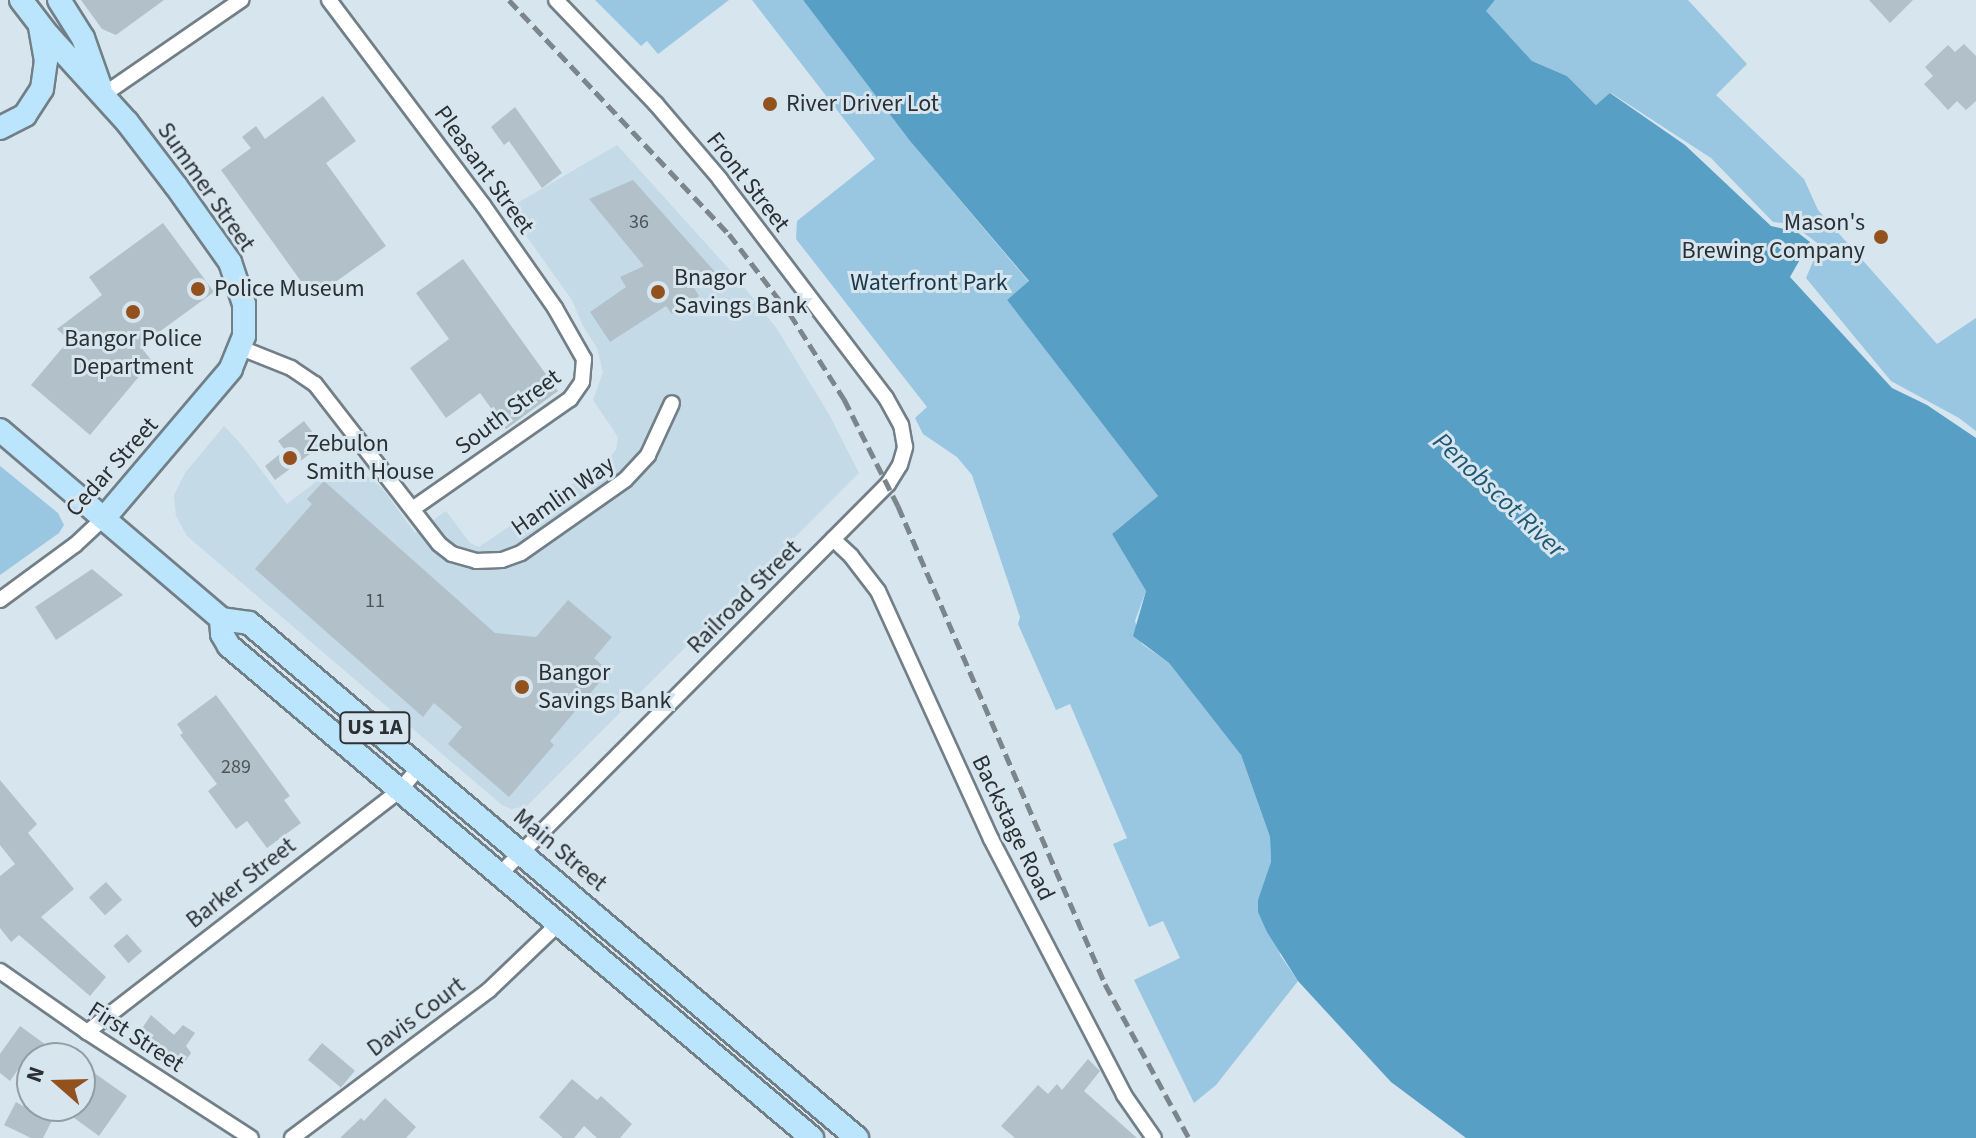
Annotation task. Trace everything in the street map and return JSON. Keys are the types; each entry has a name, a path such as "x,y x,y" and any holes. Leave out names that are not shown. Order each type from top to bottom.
{"main road":[{"name":"Summer Street","path":"21,0 176,186 233,268 245,315 241,348"},
{"path":"59,0 83,38 103,95"},
{"path":"0,128 25,115 42,89 46,61 40,26"},
{"name":"Cedar Street","path":"104,518 215,390 241,348"},
{"name":"Main Street","path":"0,430 221,619 249,623 857,1138"},
{"name":"Main Street","path":"221,619 222,634 229,646 812,1138"}],"street":[{"path":"103,95 241,0"},
{"name":"Pleasant Street","path":"329,0 383,67 555,308 582,352 584,375"},
{"name":"Front Street","path":"556,0 656,104 720,179 886,398 901,425 905,447"},
{"path":"241,348 291,368 315,384 414,508"},
{"name":"South Street","path":"414,508 570,399 584,375"},
{"name":"Hamlin Way","path":"414,508 439,544 452,554 476,561 512,558 632,474 651,449 672,403"},
{"name":"Railroad Street","path":"501,873 893,478 905,447"},
{"name":"Cedar Street","path":"0,600 75,545 104,518"},
{"name":"Backstage Road","path":"833,539 851,556 878,591 991,839 1124,1095 1154,1138"},
{"name":"Barker Street","path":"87,1032 401,789 420,766"},
{"name":"Davis Court","path":"292,1138 489,990 559,923"},
{"name":"First Street","path":"0,971 87,1032 251,1138"}],"shaded area":[{"path":"617,145 737,278 777,329 830,416 859,473 527,806 511,809 502,805 187,536 176,516 174,495 185,473 224,426 287,504 346,459 382,488 415,533 446,511 470,543 479,547 606,461 616,450 618,437 593,400 603,372 597,348 572,300 507,209"}],"green space":[{"path":"595,0 729,0 658,54 647,41 641,46"},
{"name":"Waterfront Park","path":"752,0 803,0 910,141 1029,282 1007,300 1158,496 1112,534 1146,591 1135,621 1142,644 1169,663 1241,755 1270,837 1271,863 1267,875 1280,955 1298,981 1216,1085 1194,1103 1134,980 1180,958 1163,921 1149,927 1113,844 1127,838 1070,704 1056,710 1018,624 1020,617 972,475 957,457 923,434 915,418 927,407 796,239 797,221 875,159"},
{"path":"1495,0 1688,0 1747,64 1716,95 1804,179 1818,210 1937,344 1976,318 1976,431 1959,418 1891,381 1806,278 1820,245 1792,224 1773,222 1711,158 1611,93 1596,105 1567,76 1532,61 1485,11"},
{"path":"0,466 58,513 64,525 59,533 0,575"}],"water":[{"name":"Penobscot River","path":"803,0 1495,0 1486,11 1532,61 1567,76 1596,105 1610,93 1685,145 1771,226 1797,232 1810,242 1790,277 1892,388 1927,405 1976,438 1976,1138 1466,1138 1391,1082 1298,981 1267,932 1258,912 1258,900 1271,862 1270,837 1241,755 1169,663 1133,636 1146,591 1112,534 1158,496 1007,300 1029,281 910,141"}],"building":[{"path":"81,0 164,0 116,35 102,29"},
{"path":"1869,0 1913,0 1890,23"},
{"path":"1964,44 1976,56 1976,101 1966,110 1957,101 1948,110 1924,84 1933,76 1925,67 1948,45 1955,52"},
{"path":"323,96 356,141 326,163 386,246 313,298 221,170 251,148 242,137 256,126 265,139"},
{"path":"515,107 562,173 542,188 509,141 504,145 491,127"},
{"path":"633,180 716,273 694,288 699,296 672,314 666,306 610,342 590,312 626,287 620,277 644,266 589,199"},
{"name":"Bangor Police Department","path":"163,223 214,292 140,346 152,361 90,435 31,385 69,340 57,329 102,295 89,277"},
{"path":"463,259 558,391 506,429 480,393 446,418 410,368 449,339 416,293"},
{"name":"Zebulon Smith House","path":"304,421 322,445 275,480 265,466 285,450 278,441"},
{"path":"324,481 495,633 536,637 568,600 612,637 594,658 609,671 550,741 554,745 509,797 448,744 462,727 434,703 423,717 255,569 312,504 307,499"},
{"path":"92,569 123,595 56,640 35,607"},
{"path":"216,695 290,796 284,800 301,823 267,848 247,821 236,829 208,791 217,784 180,735 183,733 177,724"},
{"path":"0,780 37,824 28,833 74,889 41,917 106,977 90,996 19,935 11,942 0,928 0,876 15,864 0,845"},
{"path":"106,882 122,900 105,915 89,897"},
{"path":"127,934 142,951 129,963 113,946"},
{"path":"151,1015 174,1035 183,1025 195,1033 186,1046 191,1053 178,1072 159,1060 163,1054 137,1036"},
{"path":"20,1026 42,1042 16,1042 16,1072 10,1081 0,1073 0,1054"},
{"path":"322,1043 355,1071 341,1087 308,1060"},
{"path":"1088,1059 1100,1071 1084,1091 1137,1138 1015,1138 1001,1126 1038,1085 1048,1094 1057,1084 1062,1090"},
{"path":"96,1074 127,1096 99,1136 80,1122 96,1122"},
{"path":"572,1079 597,1100 601,1096 632,1124 620,1138 597,1138 584,1126 574,1138 563,1138 539,1117"},
{"path":"385,1098 416,1127 406,1138 340,1138 361,1118 364,1121"},
{"path":"16,1102 16,1122 51,1122 43,1138 31,1138 4,1125"}],"railway":[{"path":"509,0 729,234 790,314 844,399 898,506 1105,984 1189,1138"}],"place":[{"name":"River Driver Lot","path":"770,104"},
{"name":"Mason's Brewing Company","path":"1881,237"},
{"name":"Police Museum","path":"198,289"},
{"name":"Bnagor Savings Bank","path":"658,292"},
{"name":"Bangor Police Department","path":"133,312"},
{"name":"Zebulon Smith House","path":"290,458"},
{"name":"Bangor Savings Bank","path":"522,687"}]}
